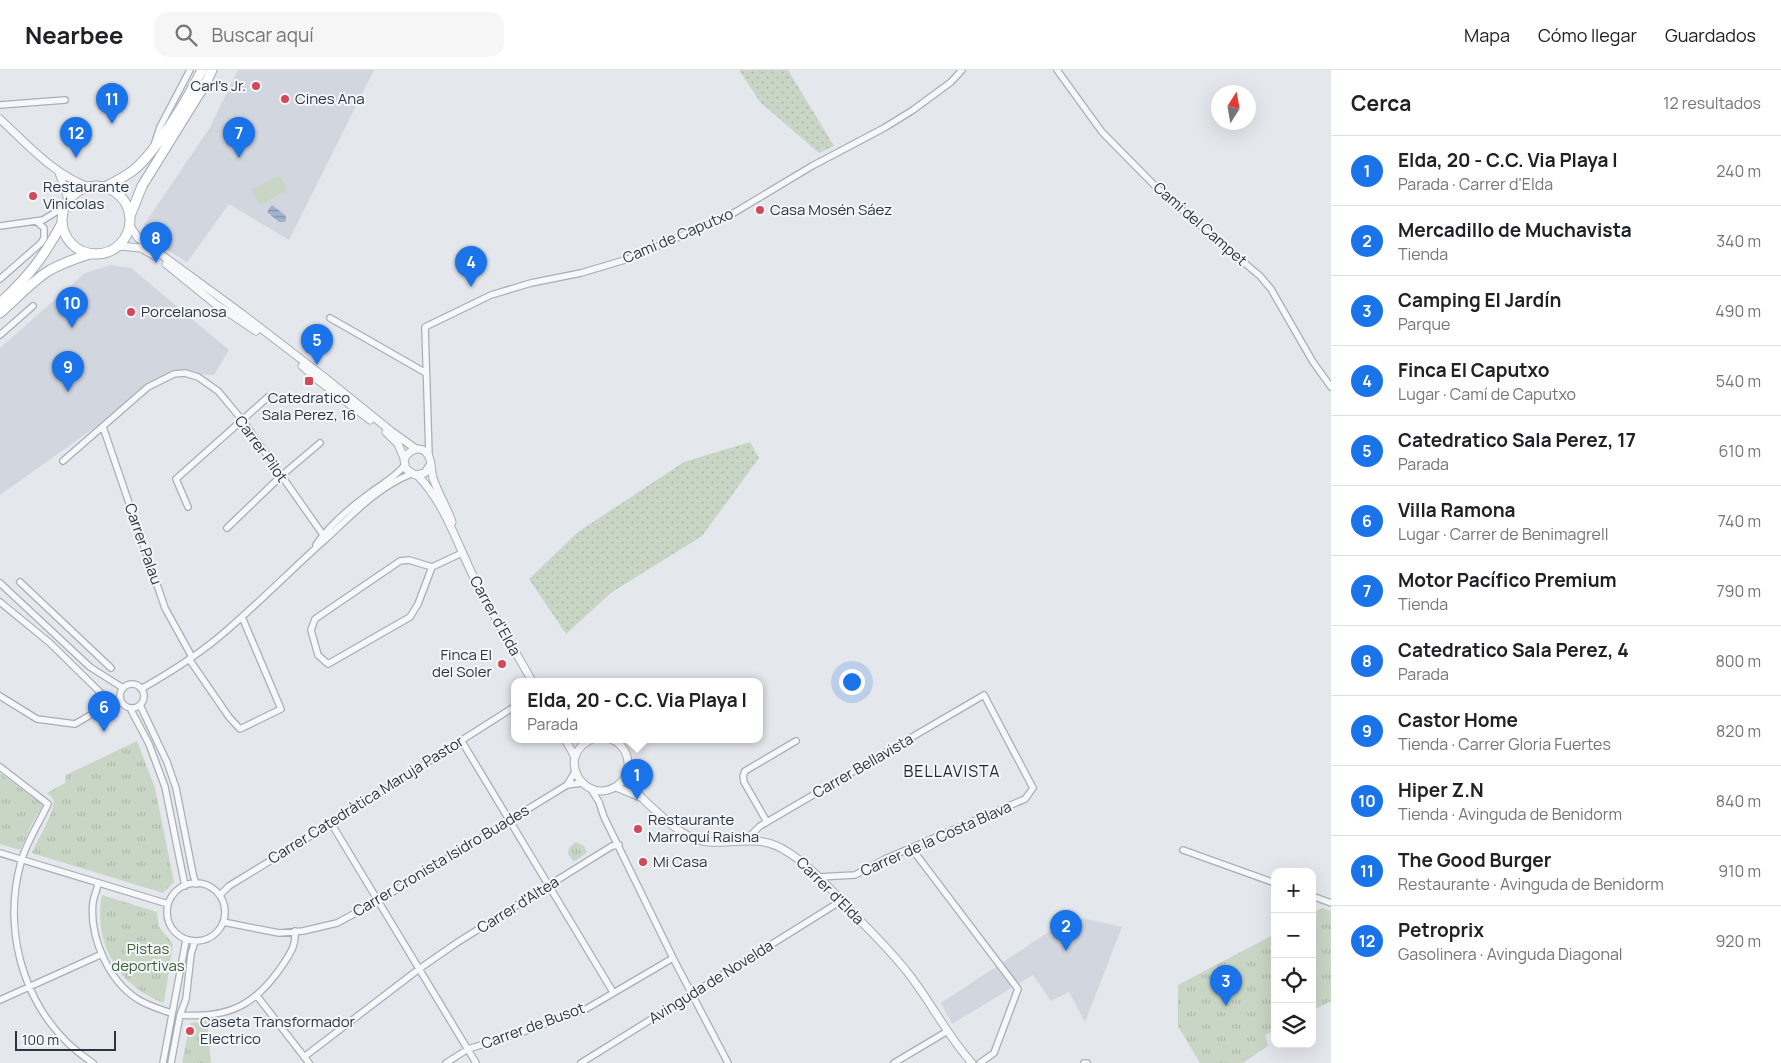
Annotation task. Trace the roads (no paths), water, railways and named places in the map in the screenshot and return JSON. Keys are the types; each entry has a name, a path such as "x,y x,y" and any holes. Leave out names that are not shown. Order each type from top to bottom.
{"main road":[{"path":"105,187 134,170 152,150 202,70"},
{"path":"0,313 50,270 90,254 106,253 119,246 124,240 142,186 212,70"},
{"path":"0,302 24,281 42,259 62,223 66,204 77,192 90,187 105,187 112,190 124,201 130,221"},
{"path":"62,223 66,238 71,244 90,254"}],"street":[{"path":"152,150 160,127 190,70"},
{"name":"Camí de Caputxo","path":"426,373 425,327 491,295 532,283 582,273 628,259 732,214 913,110 951,82 962,70"},
{"name":"Camí del Campet","path":"1057,70 1102,132 1162,194 1260,276 1271,288 1313,362 1331,386"},
{"path":"0,105 65,100"},
{"path":"0,119 59,173 90,187"},
{"path":"0,226 36,221 57,213 66,204 65,189 59,173"},
{"path":"0,279 42,243 44,228 36,221"},
{"path":"130,221 138,238 241,313 391,431 416,449 426,452 429,456"},
{"path":"119,246 141,248 152,253 214,303 253,328 318,381 390,435 398,444 404,462 415,475 428,485 461,551"},
{"path":"0,336 32,306"},
{"path":"330,318 426,373 430,465 434,481 447,508 461,551"},
{"name":"Carrer Pilot","path":"104,427 148,387 174,374 185,373 198,377 218,391 242,421 324,537"},
{"path":"188,507 176,479 268,397"},
{"path":"64,461 104,427"},
{"name":"Carrer Palau","path":"104,427 165,608 190,658 229,717 240,729 281,709 242,616"},
{"path":"141,688 170,673 225,632 368,494 396,475 409,452 425,442 429,435"},
{"path":"227,528 281,476 320,443"},
{"path":"324,537 371,498 398,479 427,471 430,465"},
{"path":"432,567 409,560 400,561 315,619 311,630 318,656 328,664 410,617 418,604 432,567 461,551"},
{"name":"Carrer d'Elda","path":"461,551 476,583 530,678"},
{"path":"20,582 110,668"},
{"path":"0,583 90,667 123,688"},
{"path":"0,602 50,643 108,700 120,700"},
{"path":"32,613 42,602"},
{"path":"131,684 141,688 144,696 140,705 136,708 125,707 120,700 120,693 123,688 131,684"},
{"name":"Carrer Bellavista","path":"746,840 753,832 767,822 984,695"},
{"name":"Carrer de la Costa Blava","path":"818,877 855,875 885,859 1025,799 1033,788 984,695"},
{"path":"0,696 38,719 75,724 120,700"},
{"path":"140,705 167,762 176,788 196,884"},
{"path":"130,708 149,744 165,787 185,886"},
{"name":"Carrer Catedràtica Maruja Pastor","path":"220,895 229,886 511,709"},
{"path":"461,740 613,992"},
{"path":"767,822 744,782 743,776 746,771 796,742"},
{"path":"567,743 575,757"},
{"path":"584,743 575,757 575,772 582,783 591,789 599,802 604,817 673,958 728,1063"},
{"name":"Carrer d'Elda","path":"617,743 624,750 629,778 640,797 673,826 694,839 704,842 746,840 778,846 792,854 818,877 908,973 946,1032 972,1063"},
{"path":"0,767 48,804 21,860 14,899 14,927 19,954 29,988 52,1026 79,1053 94,1063"},
{"path":"591,789 604,791 616,787 625,777 627,771"},
{"name":"Carrer Cronista Isidro Buades","path":"567,785 575,772"},
{"name":"Carrer Cronista Isidro Buades","path":"223,922 279,934 337,922 378,901 567,785 582,783"},
{"name":"Carrer d'Elda","path":"616,787 640,797"},
{"path":"331,823 476,1063"},
{"name":"Carrer d'Altea","path":"304,1057 418,969 612,846 618,845"},
{"path":"912,849 1018,989 994,1053 980,1063"},
{"path":"1183,850 1271,882"},
{"path":"0,853 168,904"},
{"path":"98,884 93,900 96,932 102,954 115,977 126,990 138,999 171,1013"},
{"path":"196,884 209,887 220,895 225,913 219,930 213,936 195,941 186,940 170,926 167,912 168,904 174,893 185,886 196,884"},
{"path":"1316,897 1331,903"},
{"name":"Avinguda de Novelda","path":"581,1063 841,901"},
{"path":"180,1015 213,1015 247,1004 277,975 291,953 296,940 296,932"},
{"path":"163,1063 186,940"},
{"path":"172,1063 180,1015 186,999 191,954 195,941"},
{"path":"0,1000 102,954"},
{"name":"Carrer de Busot","path":"446,1063 468,1049 523,1032 586,1008 673,958"},
{"path":"256,996 309,1063"},
{"path":"894,1063 946,1032"}],"water":[{"path":"272,205 286,216 284,222 279,222 267,212"}],"place":[{"name":"Carl's Jr.","path":"256,86"},
{"name":"Cines Ana","path":"285,99"},
{"name":"The Good Burger","path":"112,124"},
{"name":"Petroprix","path":"76,158"},
{"name":"Motor Pacífico Premium","path":"239,158"},
{"name":"Restaurante Vinícolas","path":"33,196"},
{"name":"Casa Mosén Sáez","path":"760,210"},
{"name":"Catedratico Sala Perez, 4","path":"156,263"},
{"name":"Finca El Caputxo","path":"471,287"},
{"name":"Porcelanosa","path":"131,312"},
{"name":"Hiper Z.N","path":"72,328"},
{"name":"Catedratico Sala Perez, 17","path":"317,365"},
{"name":"Catedratico Sala Perez, 16","path":"309,381"},
{"name":"Castor Home","path":"68,392"},
{"name":"Finca El del Soler","path":"502,664"},
{"name":"Villa Ramona","path":"104,732"},
{"name":"Elda, 20 - C.C. Via Playa I","path":"637,800"},
{"name":"Restaurante Marroquí Raisha","path":"638,829"},
{"name":"Mi Casa","path":"643,862"},
{"name":"Mercadillo de Muchavista","path":"1066,951"},
{"name":"Camping El Jardín","path":"1226,1006"},
{"name":"Caseta Transformador Electrico","path":"190,1031"}],"district":[{"name":"BELLAVISTA","path":"952,771"}],"park label":[{"name":"Pistas deportivas","path":"148,958"}]}
